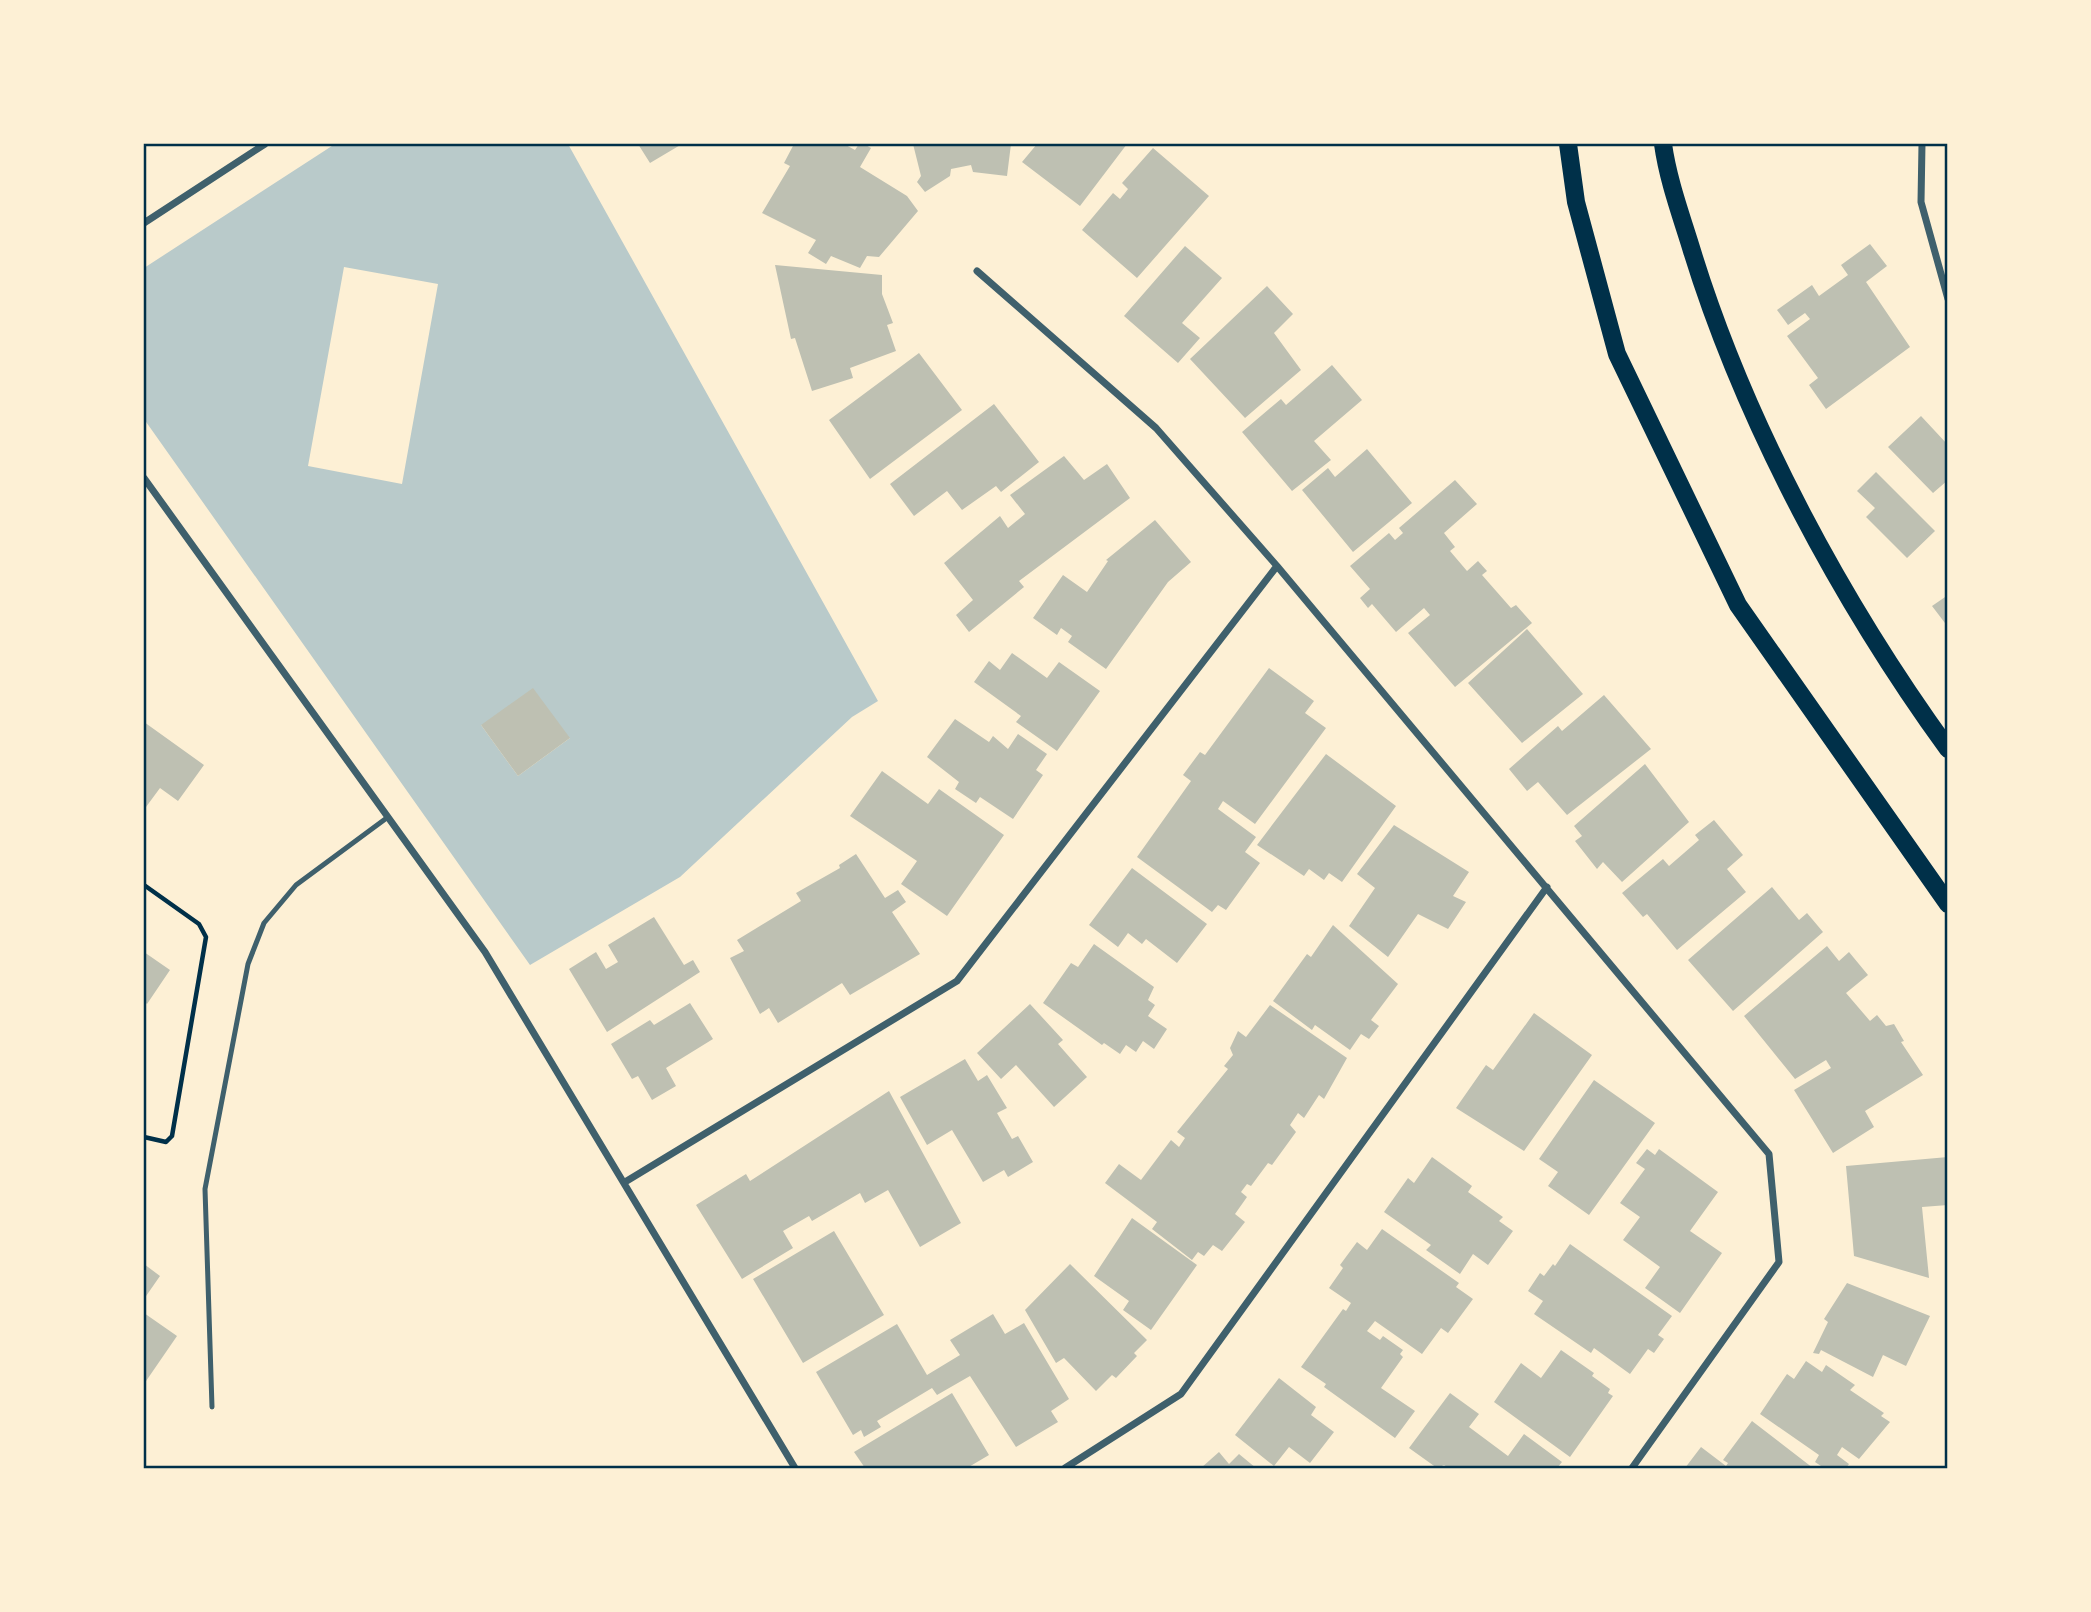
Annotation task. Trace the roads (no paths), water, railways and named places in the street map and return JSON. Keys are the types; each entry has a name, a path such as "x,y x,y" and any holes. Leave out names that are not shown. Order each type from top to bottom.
{"main road":[{"path":"1569,144 1576,202 1618,354 1738,605 1948,904"},
{"path":"1662,144 1666,167 1707,301 1760,431 1851,600 1917,706 1948,749"}],"street":[{"path":"144,223 265,144"},
{"path":"1922,144 1921,202 1948,299"},
{"path":"976,271 1156,428 1277,566 1769,1154 1779,1262 1632,1468"},
{"path":"144,478 485,952 795,1468"},
{"path":"625,1182 957,981 1277,566"},
{"path":"1065,1468 1181,1394 1547,887"}],"lane":[{"path":"212,1407 205,1189 248,964 264,923 296,885 388,817"}]}
